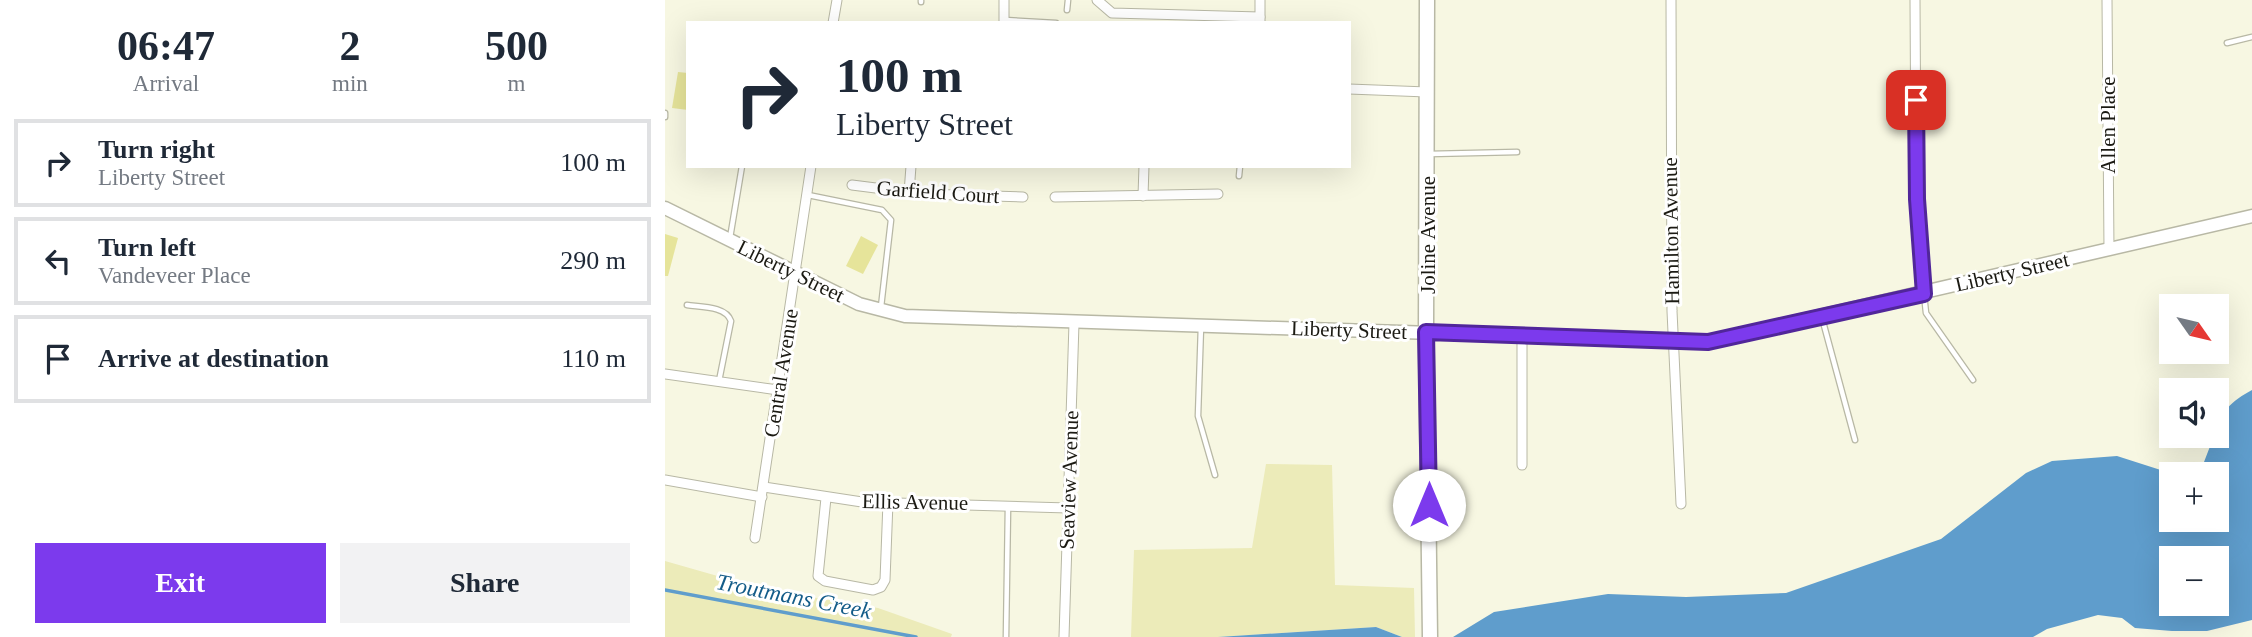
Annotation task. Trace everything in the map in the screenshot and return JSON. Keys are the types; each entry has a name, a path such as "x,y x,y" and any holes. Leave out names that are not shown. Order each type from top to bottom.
{"main road":[{"name":"Joline Avenue","path":"1427,0 1426,332 1430,637"}],"street":[{"path":"833,21 837,0"},
{"path":"1004,0 1004,21"},
{"path":"1097,0 1112,12 1260,20 1260,0"},
{"name":"Hamilton Avenue","path":"1671,0 1673,341 1681,504"},
{"path":"1915,0 1916,175 1924,294"},
{"name":"Allen Place","path":"2108,0 2109,250"},
{"path":"1351,89 1427,92"},
{"name":"Central Avenue","path":"755,538 811,168"},
{"path":"909,193 911,168"},
{"path":"1143,196 1144,168"},
{"name":"Garfield Court","path":"852,185 909,193 1023,197"},
{"path":"1055,197 1218,194"},
{"name":"Liberty Street","path":"665,208 795,273 880,311 905,316 1673,341 1726,340 2252,216"},
{"name":"Seaview Avenue","path":"1064,637 1074,323"},
{"path":"1522,336 1523,465"},
{"path":"665,374 778,390"},
{"path":"665,480 762,497"},
{"name":"Ellis Avenue","path":"764,487 826,498 1068,508"},
{"path":"826,498 818,576 825,581 873,590 881,587 885,580 888,502"}],"lane":[{"path":"1067,10 1068,0"},
{"path":"2227,43 2252,37"},
{"path":"1428,154 1517,152"},
{"path":"729,240 742,168"},
{"path":"1239,176 1240,168"},
{"path":"807,194 883,210 891,220 880,311"},
{"path":"1924,294 1926,313 1973,380"},
{"path":"687,305 722,310 729,315 731,321 719,382"},
{"path":"1822,317 1855,440"},
{"path":"1201,326 1198,416 1215,475"},
{"path":"1006,637 1008,505"}],"green space":[{"path":"1266,464 1332,465 1335,585 1414,588 1415,637 1402,637 1376,627 1218,637 1131,637 1134,550 1252,548"},
{"path":"665,561 763,589 878,608 952,634 951,637 665,637"}],"water":[{"path":"2252,390 2252,620 2207,631 2172,631 2135,628 2122,618 2098,615 2047,629 2033,637 1453,637 1494,612 1608,594 1686,597 1786,593 1941,539 2026,473 2052,461 2117,456 2159,469 2159,532 2229,532 2229,462 2204,462 2209,448 2229,448 2229,406"},
{"path":"1376,627 1402,637 1218,637"}],"building":[{"path":"678,72 686,73 686,110 672,108"},
{"path":"665,234 678,238 668,276 665,276"},
{"path":"861,236 878,245 863,274 846,266"}],"waterway":[{"name":"Troutmans Creek","path":"665,590 916,637"}],"route":[{"path":"1429,505 1426,332 1708,342 1924,294 1920,270 1916,175 1916,100"}]}
